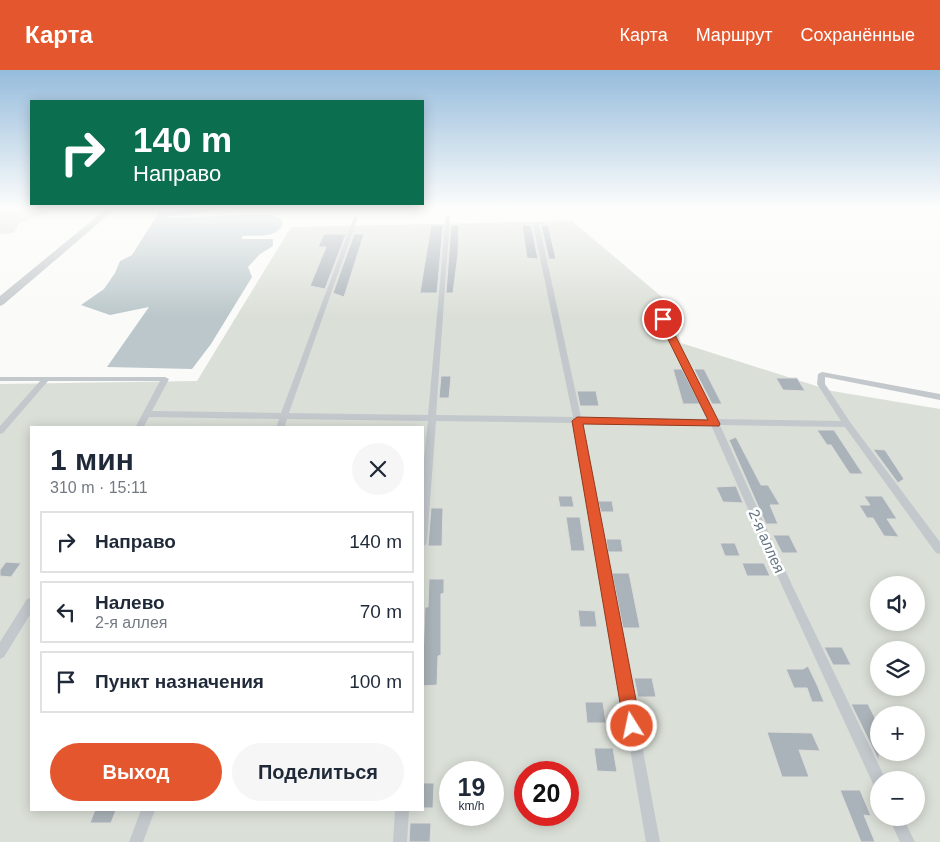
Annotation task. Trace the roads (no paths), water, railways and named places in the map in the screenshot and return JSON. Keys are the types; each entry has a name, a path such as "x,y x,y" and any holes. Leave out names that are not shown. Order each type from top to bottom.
{"street":[{"path":"0,302 68,245"}],"lane":[{"path":"281,426 346,245"},
{"path":"424,517 446,245"},
{"path":"541,245 554,300 577,421 653,842"},
{"name":"2-я аллея","path":"654,301 715,424 787,586 874,771"},
{"path":"940,397 822,374 821,384 847,424 940,550"},
{"path":"0,431 47,378"},
{"path":"0,379 165,379 140,426"},
{"path":"147,414 715,424 847,424"},
{"path":"0,653 30,605"},
{"path":"136,842 148,811"},
{"path":"400,842 402,811"},
{"path":"900,826 908,842"}]}
